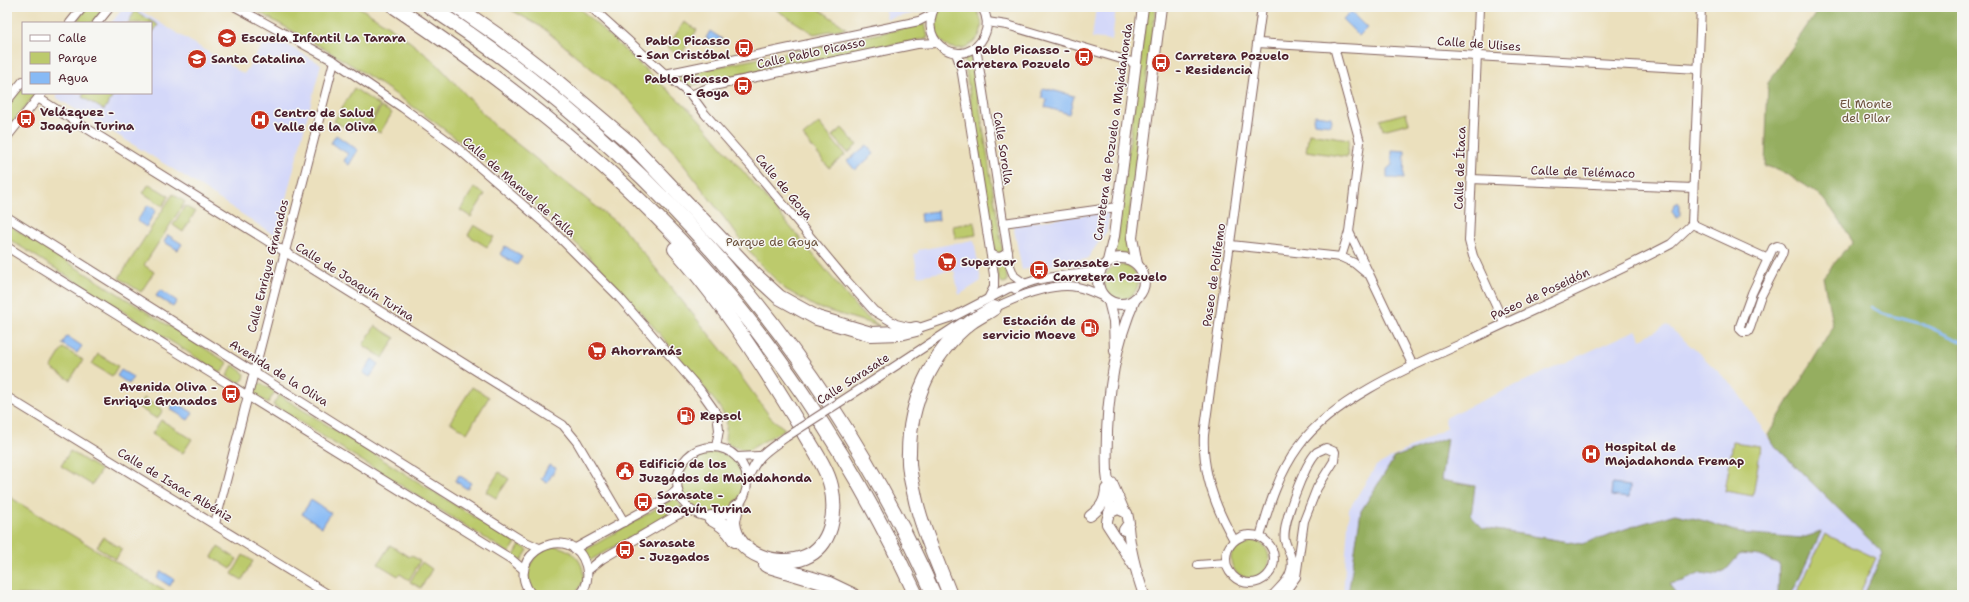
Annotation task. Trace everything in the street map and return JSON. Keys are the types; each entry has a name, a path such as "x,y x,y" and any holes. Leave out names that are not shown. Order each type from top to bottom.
{"highway":[{"path":"384,7 460,51"},
{"path":"395,7 460,51 559,127 657,216 692,254 733,301 773,353 809,404 859,485 897,555 916,595"},
{"path":"430,7 464,29 543,89 619,155 666,201 707,245 746,291 787,344 821,393 875,480 912,548 934,595"},
{"path":"457,7 500,37 553,78 631,144 755,275 779,296 817,318 871,334 900,333 916,330"},
{"path":"553,78 642,165 666,201"},
{"path":"625,187 651,222 684,258 734,325 792,412 820,460 831,486 834,510 831,528 823,543 811,554 797,560 768,560 746,547 740,540 733,522 736,508"},
{"path":"950,595 930,542 914,493 908,453 913,414 921,388 932,365 954,338 991,302"},
{"path":"711,518 723,524 744,550 764,565 829,584 852,595"}],"street":[{"path":"71,22 83,7"},
{"path":"98,22 110,7"},
{"name":"Calle de Manuel de Falla","path":"236,7 334,61 403,108 455,146 552,230 618,296 700,390 717,414 719,430 716,447"},
{"name":"Calle de Goya","path":"591,7 665,74 691,95 705,114 874,311 896,324 916,330"},
{"path":"935,7 931,15 930,25 932,35 942,48 956,53 964,52 976,47 983,38 987,30 987,22 983,8"},
{"name":"Carretera de Pozuelo a Majadahonda","path":"1108,261 1117,207 1143,7"},
{"path":"1137,264 1132,238 1161,7"},
{"name":"Paseo de Polifemo","path":"1234,540 1225,524 1205,469 1203,453 1262,7"},
{"name":"Calle de Ítaca","path":"1479,7 1469,240 1473,256 1504,323"},
{"path":"1702,7 1692,224 1768,259"},
{"name":"Calle Pablo Picasso","path":"665,74 919,21 931,15"},
{"path":"987,22 1007,25 1135,63"},
{"name":"Calle Pablo Picasso","path":"691,95 713,86 923,42 937,43"},
{"name":"Calle de Ulises","path":"1258,43 1698,69"},
{"name":"Calle Sorolla","path":"976,47 1008,252 1014,276 1022,285"},
{"path":"1334,47 1360,142 1349,232 1341,257"},
{"path":"956,53 960,67 991,254 994,287 991,302"},
{"name":"Calle Enrique Granados","path":"215,524 334,61"},
{"path":"7,101 22,83"},
{"path":"7,137 40,96"},
{"name":"Calle de Joaquín Turina","path":"40,96 284,252 563,425 577,442 624,522"},
{"name":"Calle de Telémaco","path":"1471,179 1693,188"},
{"path":"1003,223 1117,207"},
{"name":"Avenida de la Oliva","path":"7,217 521,540 539,548"},
{"name":"Paseo de Poseidón","path":"1260,537 1269,504 1299,445 1323,420 1347,402 1413,366 1672,244 1692,224"},
{"path":"1349,232 1413,366"},
{"path":"1231,245 1341,257 1354,263 1369,275"},
{"path":"1777,246 1781,247 1783,251 1782,255 1760,298 1750,328 1748,332 1743,332 1740,329 1740,326 1768,259 1773,248 1777,246"},
{"path":"7,247 248,395 510,559 524,570"},
{"path":"991,254 997,258 1003,257 1008,252"},
{"path":"1115,361 1114,321 1106,299 1098,284 1100,270 1108,261 1115,258 1123,258 1131,260 1137,264 1141,269 1144,282 1143,288 1135,299 1126,319 1115,361 1109,410 1105,500 1100,509 1090,516 1109,514 1114,510 1124,511"},
{"name":"Calle Sarasate","path":"961,324 991,301 1022,285 1041,280 1100,270"},
{"path":"916,330 991,302 1009,288 1022,285"},
{"name":"Calle Sarasate","path":"747,479 759,456 961,324 991,302 1065,286 1086,289 1106,299"},
{"path":"1106,299 1122,304 1135,299"},
{"name":"Calle de Isaac Albéniz","path":"7,397 330,595"},
{"path":"716,447 730,452 737,457 742,463 747,479 745,495 736,508 725,516 711,518 700,516 690,510 682,501 677,490 678,473 686,458 700,449 716,447"},
{"path":"1273,595 1290,574 1292,560 1289,548 1285,541 1286,524 1289,511 1309,466 1317,452 1326,448 1335,452 1334,461 1314,494 1304,521 1296,577 1290,588 1283,595"},
{"path":"737,457 759,456"},
{"path":"1107,473 1129,520 1128,526 1130,548 1134,566 1144,595"},
{"path":"1107,473 1111,506 1107,524 1134,566"},
{"path":"574,549 667,498 677,490"},
{"path":"588,571 602,559 677,515 690,510"},
{"path":"1112,531 1123,531 1128,526"},
{"path":"1251,535 1260,537 1268,543 1272,551 1274,561 1271,570 1264,578 1256,582 1241,581 1230,572 1226,563 1227,551 1234,540 1242,536 1251,535"},
{"path":"527,594 524,581 524,570 532,554 539,548 557,543 574,549 581,555 588,571 587,582 583,594"},
{"path":"1198,565 1226,563"}],"shaded area":[{"path":"124,7 134,7 244,74 269,35 321,64 277,233 271,233 181,174 57,98 57,94 152,94 152,22 112,22"},
{"path":"884,7 929,7 926,11 887,19"},
{"path":"1096,7 1116,7 1112,40 1092,38"},
{"path":"1106,212 1109,215 1107,231 1087,259 1022,270 1013,225"},
{"name":"Supercor","path":"974,240 981,281 959,295 954,270 918,276 914,254 918,253 918,250"},
{"name":"Hospital de Majadahonda Fremap","path":"1667,325 1734,387 1772,443 1883,553 1864,595 1343,595 1349,509 1376,466 1447,428 1444,418 1636,330 1641,339"}],"green space":[{"path":"88,7 104,7 93,22 76,22"},
{"path":"250,7 359,7 399,33 435,62 496,127 623,228 721,349 771,418 785,429 747,451 729,445 725,440 727,420 718,405 655,328 622,291 552,220 477,154 404,100 336,56"},
{"name":"Parque de Goya","path":"506,7 578,7 697,117 860,312 879,326 816,307 785,289 757,261 674,152 630,101 543,28"},
{"path":"777,7 816,7 846,28 814,34 775,9"},
{"path":"942,7 975,8 981,19 981,30 977,38 970,45 961,48 952,48 943,43 936,33 934,26 936,16"},
{"path":"1147,7 1156,7 1126,241 1129,254 1115,253"},
{"name":"El Monte del Pilar","path":"1820,7 1962,7 1962,595 1864,595 1883,553 1772,443 1768,435 1833,327 1823,277 1853,241 1824,200 1805,185 1788,175 1765,166 1768,83"},
{"path":"135,11 158,25 152,34 152,22 129,22"},
{"path":"684,22 697,30 680,56 667,48"},
{"path":"925,24 928,38 685,87 677,80 679,76 683,74"},
{"path":"969,55 972,59 1007,278 1007,282 1003,283 999,280 964,59"},
{"path":"22,88 22,94 35,94 7,129 7,107"},
{"path":"354,88 380,106 368,126 358,120 351,131 334,121"},
{"path":"84,94 114,94 104,110 82,97"},
{"path":"381,107 392,113 380,133 369,127"},
{"path":"1406,113 1409,123 1383,130 1380,120"},
{"path":"819,123 845,155 829,168 803,136"},
{"path":"842,128 857,145 848,153 833,136"},
{"path":"1309,133 1349,139 1347,157 1306,151"},
{"path":"149,184 169,196 163,206 143,193"},
{"path":"474,188 485,194 471,217 460,210"},
{"path":"173,194 185,202 144,265 154,272 141,292 119,278"},
{"path":"185,206 195,212 183,232 173,225"},
{"path":"974,222 976,235 955,238 953,226"},
{"path":"7,224 228,363 221,373 7,238"},
{"path":"474,225 494,237 487,247 468,235"},
{"path":"1118,265 1124,265 1133,270 1137,276 1137,288 1133,294 1124,299 1118,299 1109,294 1104,285 1104,279 1109,270"},
{"path":"375,326 395,338 383,358 363,345"},
{"path":"63,348 83,360 70,380 51,368"},
{"path":"98,354 118,366 112,376 92,364"},
{"path":"233,365 245,374 244,379 239,383 227,376"},
{"path":"260,383 275,392 268,403 254,394 256,385"},
{"path":"472,387 489,397 467,433 450,422"},
{"path":"279,395 516,543 509,553 273,405"},
{"path":"144,398 163,410 157,419 138,407"},
{"path":"161,420 192,439 183,453 152,434"},
{"path":"1447,438 1441,480 1475,486 1471,516 1483,528 1582,544 1675,514 1705,521 1740,533 1802,538 1821,532 1791,595 1778,595 1779,564 1760,556 1740,554 1726,570 1715,575 1701,573 1683,581 1669,584 1677,595 1348,595 1361,511 1395,457"},
{"path":"1733,442 1761,446 1753,496 1725,491"},
{"path":"70,451 101,470 92,485 61,466"},
{"path":"712,452 729,457 734,461 738,466 743,483 738,500 734,505 729,509 712,514 695,509 690,505 686,500 681,483 686,466 690,461 695,457"},
{"path":"499,472 509,479 496,498 486,492"},
{"path":"7,495 24,506 171,595 7,595"},
{"path":"676,497 682,507 589,561 584,551"},
{"path":"1825,534 1876,558 1859,595 1796,595"},
{"path":"103,537 122,549 116,559 97,547"},
{"path":"1246,540 1254,540 1261,543 1266,548 1269,559 1266,570 1261,575 1254,578 1246,578 1239,575 1234,570 1231,563 1231,555 1234,548 1239,543"},
{"path":"390,545 409,557 411,555 420,561 409,580 400,574 398,576 378,564"},
{"path":"520,545 528,550 521,561 514,556"},
{"path":"554,546 571,552 581,564 583,580 580,588 573,595 538,595 531,587 528,578 528,569 537,553"},
{"path":"218,547 237,559 231,569 212,557"},
{"path":"243,555 253,561 242,580 232,574"},
{"path":"422,562 432,569 421,588 410,582"}],"water":[{"path":"1351,12 1367,28 1359,36 1343,20"},
{"path":"710,31 722,39 718,46 706,38"},
{"path":"1044,88 1074,96 1069,114 1045,107 1047,100 1042,98 1042,89"},
{"path":"1315,115 1331,117 1332,121 1330,125 1314,123 1313,118"},
{"path":"336,135 358,150 349,165 344,161 348,154 331,143"},
{"path":"867,145 874,154 855,170 847,161"},
{"path":"1392,150 1405,151 1404,179 1387,178 1387,169 1392,165"},
{"path":"1678,202 1680,205 1680,215 1676,218 1672,211 1674,204"},
{"path":"148,205 156,210 146,227 137,221"},
{"path":"938,211 939,220 921,222 920,213"},
{"path":"168,235 182,244 178,250 164,242"},
{"path":"505,246 522,257 517,265 500,254"},
{"path":"160,290 177,301 173,307 156,296"},
{"path":"67,336 82,346 77,353 62,344"},
{"path":"372,359 379,364 370,377 363,373"},
{"path":"121,370 133,377 129,384 117,376"},
{"path":"175,401 193,413 188,420 170,409"},
{"path":"549,465 556,468 547,483 541,479"},
{"path":"459,475 471,483 467,489 455,481"},
{"path":"1612,484 1630,486 1629,498 1611,496"},
{"path":"311,500 331,513 322,527 302,514"},
{"path":"161,571 174,579 170,586 157,578"}],"waterway":[{"path":"1871,307 1884,314 1922,324 1962,342"}],"place":[{"name":"Escuela Infantil La Tarara","path":"227,38"},
{"name":"Pablo Picasso - San Cristóbal","path":"744,48"},
{"name":"Pablo Picasso - Carretera Pozuelo","path":"1084,57"},
{"name":"Santa Catalina","path":"197,59"},
{"name":"Carretera Pozuelo - Residencia","path":"1161,63"},
{"name":"Pablo Picasso - Goya","path":"743,86"},
{"name":"Velázquez - Joaquín Turina","path":"26,119"},
{"name":"Centro de Salud Valle de la Oliva","path":"260,120"},
{"name":"Supercor","path":"947,262"},
{"name":"Sarasate - Carretera Pozuelo","path":"1039,270"},
{"name":"Estación de servicio Moeve","path":"1090,328"},
{"name":"Ahorramás","path":"597,351"},
{"name":"Avenida Oliva - Enrique Granados","path":"231,394"},
{"name":"Repsol","path":"686,416"},
{"name":"Hospital de Majadahonda Fremap","path":"1591,454"},
{"name":"Edificio de los Juzgados de Majadahonda","path":"625,471"},
{"name":"Sarasate - Joaquín Turina","path":"643,502"},
{"name":"Sarasate - Juzgados","path":"625,550"}]}
